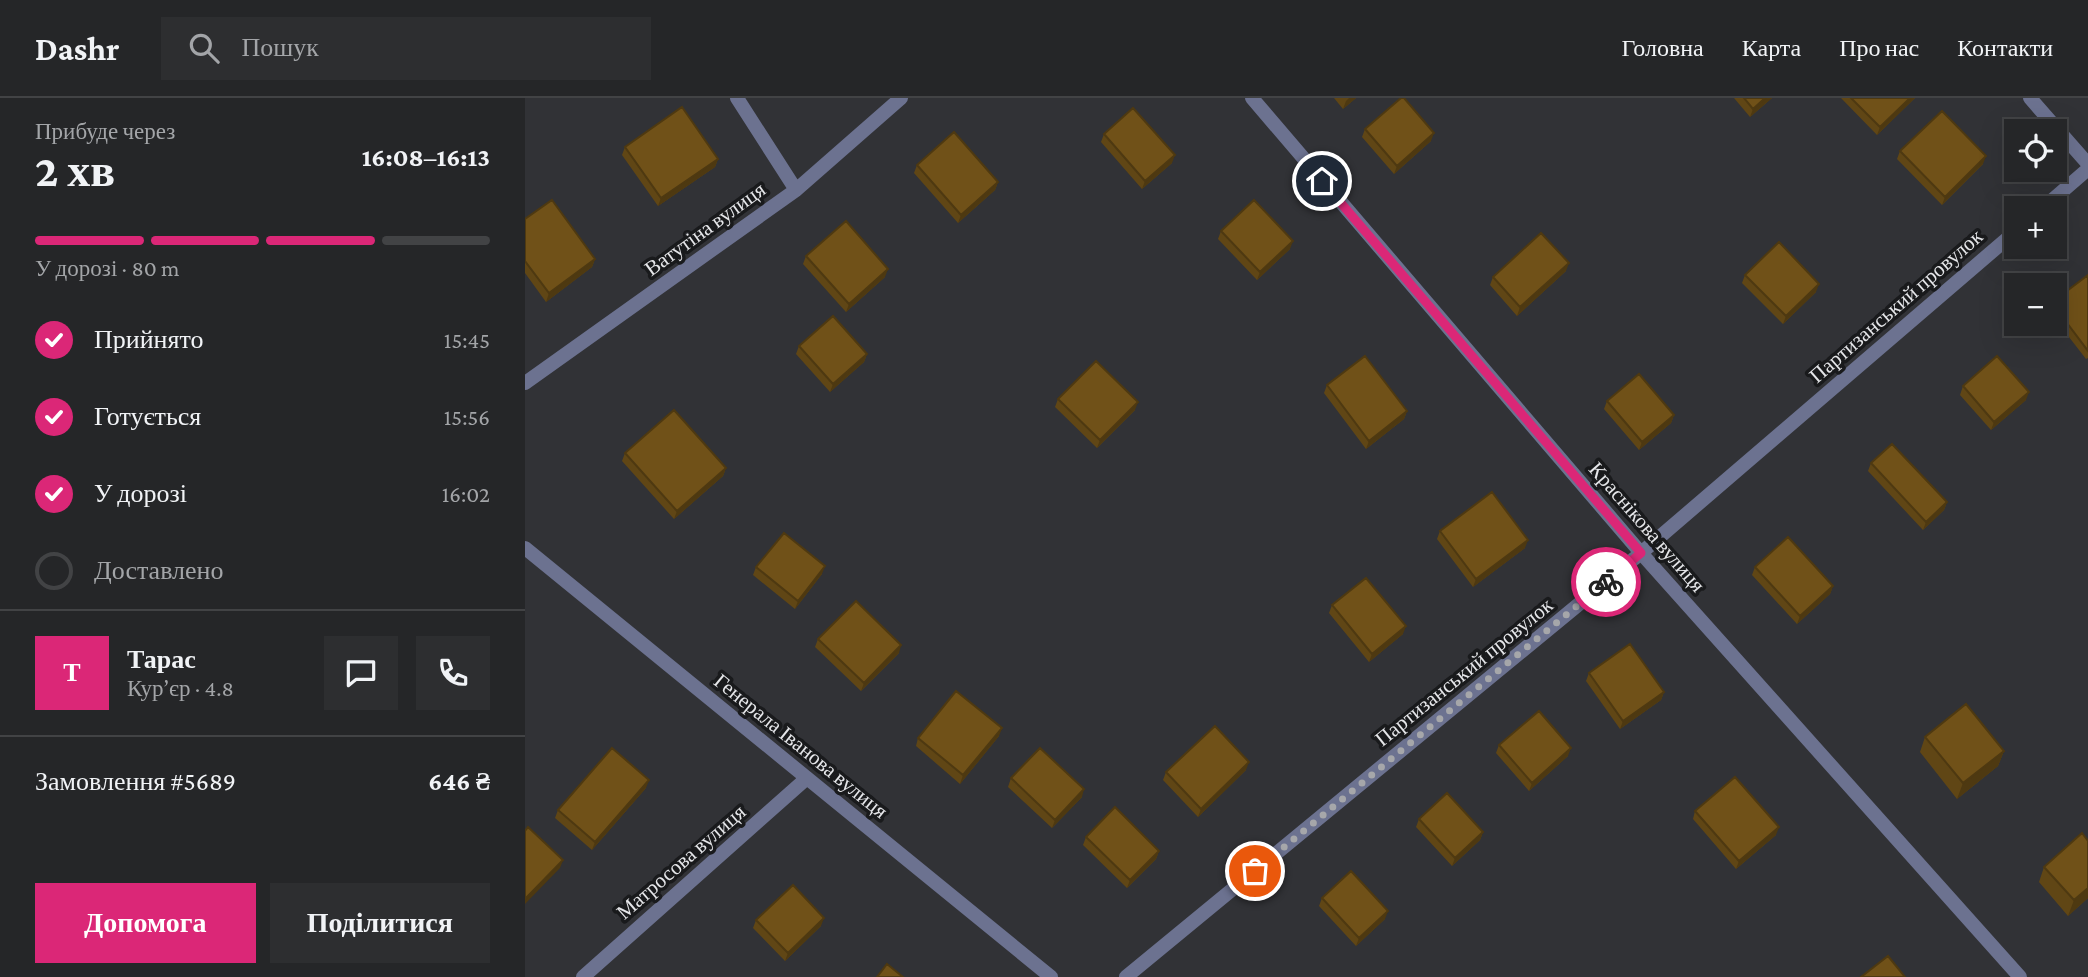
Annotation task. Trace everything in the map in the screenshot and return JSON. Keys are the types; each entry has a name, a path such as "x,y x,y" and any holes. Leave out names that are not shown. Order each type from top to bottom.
{"street":[{"path":"737,98 796,190"},
{"name":"Ватутіна вулиця","path":"525,383 796,190 901,98"},
{"name":"Краснікова вулиця","path":"1252,98 1641,553 2020,977"},
{"path":"2029,98 2088,167 2056,196"},
{"name":"Партизанський провулок","path":"1126,977 1641,553 2004,241"},
{"name":"Генерала Іванова вулиця","path":"525,548 1051,977"},
{"name":"Матросова вулиця","path":"583,977 807,778"}],"building":[{"path":"1404,98 1434,133 1397,166 1365,129"},
{"path":"1744,98 1765,98 1753,109"},
{"path":"1851,98 1910,98 1880,127"},
{"path":"682,107 718,159 661,198 625,147"},
{"path":"1133,108 1175,155 1145,181 1104,134"},
{"path":"1942,111 1986,156 1945,197 1900,151"},
{"path":"954,132 998,182 961,215 917,165"},
{"path":"552,200 595,259 549,293 525,261 525,219"},
{"path":"1254,200 1293,241 1260,272 1221,231"},
{"path":"846,221 888,269 849,304 806,256"},
{"path":"1541,233 1569,263 1520,307 1493,277"},
{"path":"1779,242 1819,284 1786,316 1745,275"},
{"path":"2088,275 2088,351 2067,323 2067,291"},
{"path":"833,316 867,354 833,384 799,346"},
{"path":"1365,356 1407,411 1369,441 1327,385"},
{"path":"1997,356 2029,392 1994,422 1963,386"},
{"path":"1096,361 1138,402 1100,440 1058,399"},
{"path":"1639,374 1674,415 1642,442 1607,401"},
{"path":"674,410 726,468 677,511 625,453"},
{"path":"1892,444 1947,502 1926,522 1871,463"},
{"path":"1492,492 1528,540 1476,579 1440,531"},
{"path":"784,533 825,566 798,601 756,567"},
{"path":"1788,537 1833,586 1800,616 1755,567"},
{"path":"1366,578 1406,626 1372,654 1332,605"},
{"path":"856,601 901,645 864,683 818,639"},
{"path":"1630,644 1664,692 1623,721 1589,673"},
{"path":"956,691 1002,728 963,775 918,738"},
{"path":"1966,704 2004,751 1963,783 1925,737"},
{"path":"1539,711 1571,748 1532,783 1499,745"},
{"path":"1215,726 1249,762 1201,809 1166,772"},
{"path":"612,748 649,780 595,842 558,810"},
{"path":"1040,748 1084,789 1055,820 1011,778"},
{"path":"1735,777 1779,827 1739,861 1695,811"},
{"path":"1447,793 1483,832 1455,858 1419,819"},
{"path":"1115,807 1159,851 1130,880 1086,837"},
{"path":"528,827 563,860 525,899 525,831"},
{"path":"2082,833 2088,841 2088,888 2074,900 2044,867"},
{"path":"1351,871 1388,911 1359,938 1322,898"},
{"path":"793,885 824,918 788,953 756,920"},
{"path":"1888,956 1905,977 1861,977"},
{"path":"887,964 903,977 877,977"}],"way so far":[{"path":"1255,871 1606,582"}],"route":[{"path":"1322,181 1641,553 1606,582"}]}
